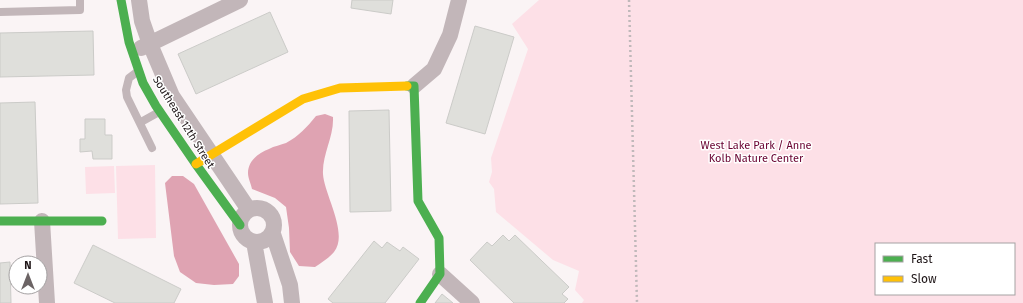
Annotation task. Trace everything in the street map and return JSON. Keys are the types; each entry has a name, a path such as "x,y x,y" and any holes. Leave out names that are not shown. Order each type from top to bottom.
{"street":[{"name":"Southeast 12th Street","path":"121,0 124,22 132,52 143,82 160,111 214,191 240,224"},
{"path":"139,0 142,21 172,96 212,153 249,210"},
{"path":"196,164 303,99 340,88 414,86 434,69 450,35 459,0"},
{"path":"132,52 235,1"},
{"path":"414,86 418,201 439,238 440,274 420,303"},
{"path":"160,111 176,102"},
{"path":"273,234 265,241 259,243 248,240 244,236 240,224 244,213 249,210 260,208 270,213 275,223 273,234 290,285 292,303"},
{"path":"0,221 102,221"},
{"path":"42,221 47,303"},
{"path":"254,242 265,303"},
{"path":"440,274 472,303"}],"lane":[{"path":"0,12 80,10 80,0"},
{"path":"139,70 129,78 126,90 127,97 141,122 152,148"},
{"path":"141,122 160,111"}],"path":[{"path":"629,0 637,303"}],"green space":[{"name":"West Lake Park / Anne Kolb Nature Center","path":"539,0 1023,0 1023,303 582,303 584,300 575,290 579,271 553,260 496,212 494,189 489,182 492,172 491,158 528,49 512,24"},
{"path":"155,165 156,238 118,239 116,166"},
{"path":"114,166 115,193 86,194 85,167"}],"shaded area":[{"path":"325,114 333,117 333,124 324,159 323,174 337,225 339,235 338,244 332,254 315,267 299,266 290,252 286,207 275,198 252,189 248,169 254,158 258,155 291,140 316,116"},
{"path":"172,176 183,176 194,184 239,264 239,276 233,284 214,285 196,283 180,272 174,256 165,183"}],"building":[{"path":"352,0 393,0 391,14 351,8"},
{"path":"270,12 288,52 196,94 178,54"},
{"path":"475,26 514,37 485,134 446,123"},
{"path":"93,31 94,75 0,77 0,33"},
{"path":"35,102 38,203 0,204 0,103"},
{"path":"389,110 391,211 350,212 349,111"},
{"path":"85,119 105,119 105,135 112,135 112,159 93,159 92,151 80,152 80,139 85,139"},
{"path":"503,235 509,241 515,235 569,287 562,294 568,299 564,303 514,303 470,260 487,242 492,246"},
{"path":"374,241 382,248 387,242 400,251 403,247 419,259 385,303 333,303 328,299"},
{"path":"93,245 181,289 174,303 115,303 74,283"},
{"path":"8,262 8,295 11,295 11,303 0,303 0,263"},
{"path":"442,294 453,303 435,303"}],"traffic: fast":[{"path":"121,0 129,42 143,83 156,106 240,225"},
{"path":"407,86 414,86 418,201 439,238 440,274 420,303"},
{"path":"0,221 102,221"}],"traffic: slow":[{"path":"196,164 303,99 340,88 407,86"}]}
